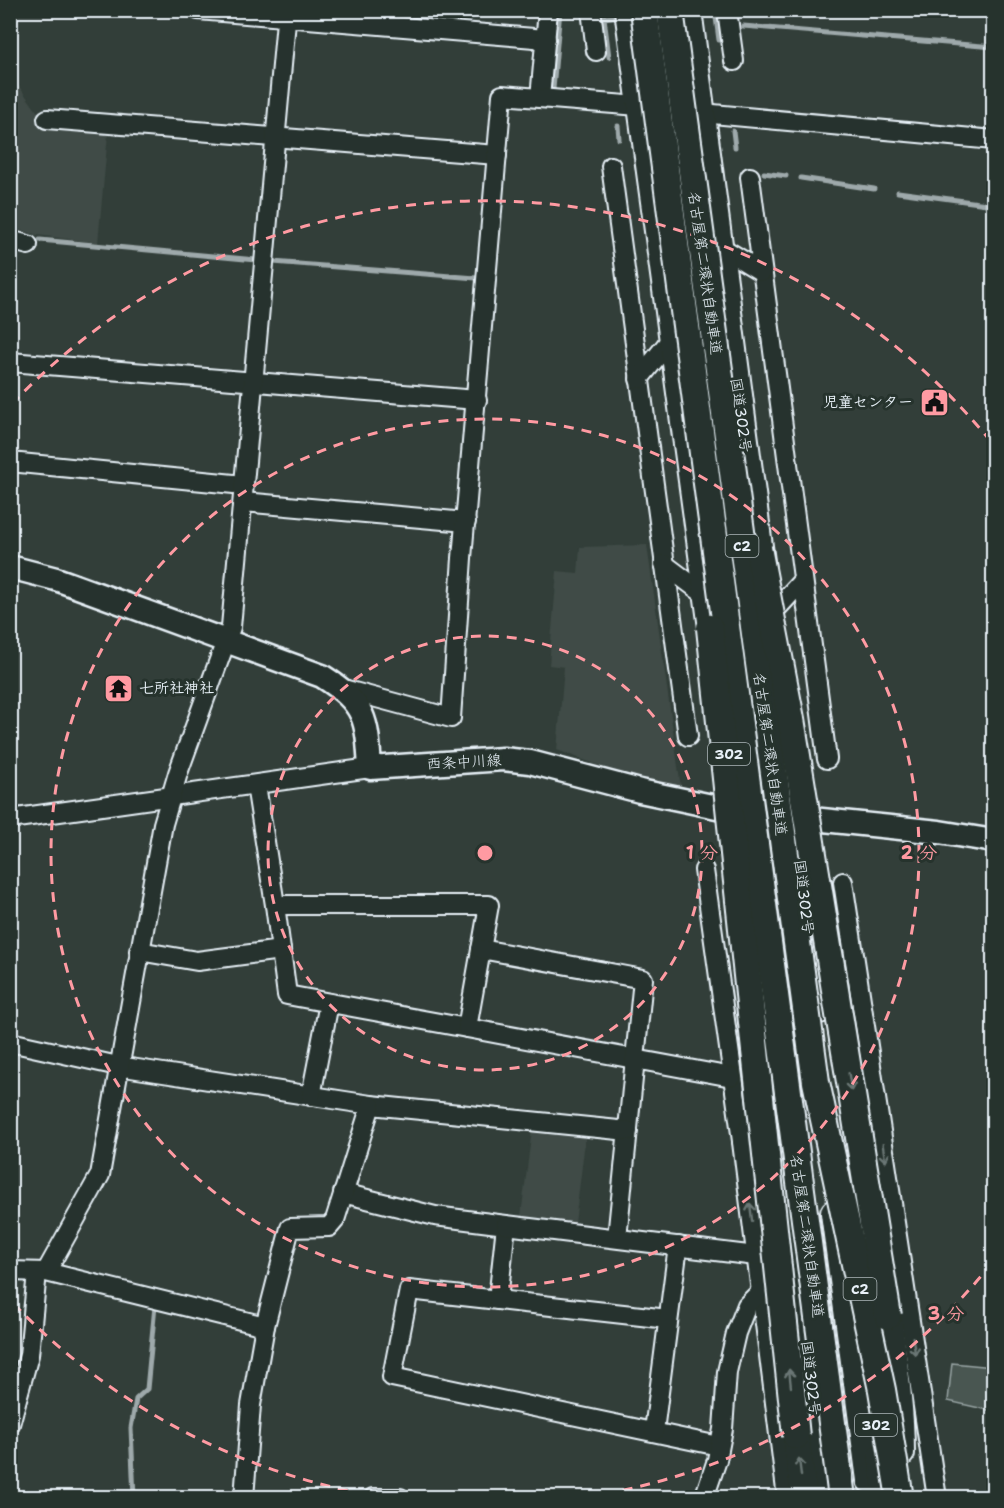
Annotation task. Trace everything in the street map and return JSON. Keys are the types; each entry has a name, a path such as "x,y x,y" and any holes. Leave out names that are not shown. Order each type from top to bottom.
{"highway":[{"name":"国道302号","path":"628,10 772,1077 826,1497"},
{"name":"名古屋第二環状自動車道","path":"644,10 842,1497"},
{"name":"名古屋第二環状自動車道","path":"670,10 872,1497"},
{"name":"国道302号","path":"688,10 865,1352 887,1497"},
{"path":"679,270 685,368 722,752 804,1497"},
{"path":"717,364 757,542 791,719 888,1317 901,1433 900,1497"},
{"name":"C2","path":"816,1082 882,1390 900,1497"},
{"path":"812,1270 818,1375 832,1497"}],"main road":[{"path":"10,567 56,579 322,676 343,689 361,709 368,731 370,768"},
{"name":"西条中川線","path":"370,768 503,759 530,762 640,791 736,811 939,832 993,841"}],"street":[{"path":"198,10 287,14 546,39"},
{"path":"540,98 548,10"},
{"path":"591,10 596,51"},
{"path":"727,10 734,61"},
{"path":"10,1424 30,1355 41,1272 100,1175 163,824 231,627 287,14"},
{"path":"343,689 451,718 502,95 993,140"},
{"path":"47,119 497,155"},
{"path":"611,166 688,736"},
{"path":"750,177 827,759"},
{"path":"719,246 762,272"},
{"path":"639,379 672,338"},
{"path":"10,362 477,400"},
{"path":"10,462 466,522"},
{"path":"664,564 708,597"},
{"path":"768,618 803,580"},
{"path":"10,819 370,768"},
{"path":"256,785 287,995 732,1077"},
{"path":"704,870 742,1142 787,1497"},
{"path":"843,882 937,1497"},
{"path":"275,905 489,905 467,1028"},
{"path":"481,949 643,979 617,1238"},
{"path":"139,951 197,961 281,950"},
{"path":"815,978 872,1075"},
{"path":"311,1096 329,1003"},
{"path":"10,1042 118,1066 371,1105 628,1131"},
{"path":"742,1142 772,1077"},
{"path":"244,1497 251,1405 265,1326 290,1228 329,1227 335,1220 371,1105"},
{"path":"344,1193 435,1216 756,1256"},
{"path":"498,1300 506,1225"},
{"path":"654,1431 678,1246"},
{"path":"10,1271 41,1272 265,1326"},
{"path":"668,1319 409,1290 392,1377 719,1446"},
{"path":"704,1497 723,1429 727,1372 736,1333 747,1305 761,1291"},
{"path":"373,1497 400,1497"}],"shaded area":[{"path":"10,74 50,129 108,134 98,243 37,235 11,228"},
{"path":"647,545 681,788 611,770 557,750 564,667 549,665 557,571 578,573 580,547"},
{"path":"532,1129 586,1133 575,1223 521,1216"},
{"path":"952,1363 993,1367 993,1411 948,1401"}],"waterway":[{"path":"553,89 560,10"},
{"path":"603,10 609,57"},
{"path":"715,10 719,40"},
{"path":"604,18 618,16"},
{"path":"743,26 994,47"},
{"path":"618,126 619,139"},
{"path":"733,131 735,147"},
{"path":"764,173 786,176"},
{"path":"801,178 874,189"},
{"path":"898,192 994,205"},
{"path":"40,240 256,260"},
{"path":"273,262 476,278"},
{"path":"134,1498 131,1428 136,1399 147,1389 155,1306"}],"place":[{"name":"児童センター","path":"934,402"},
{"name":"七所社神社","path":"118,688"}]}
